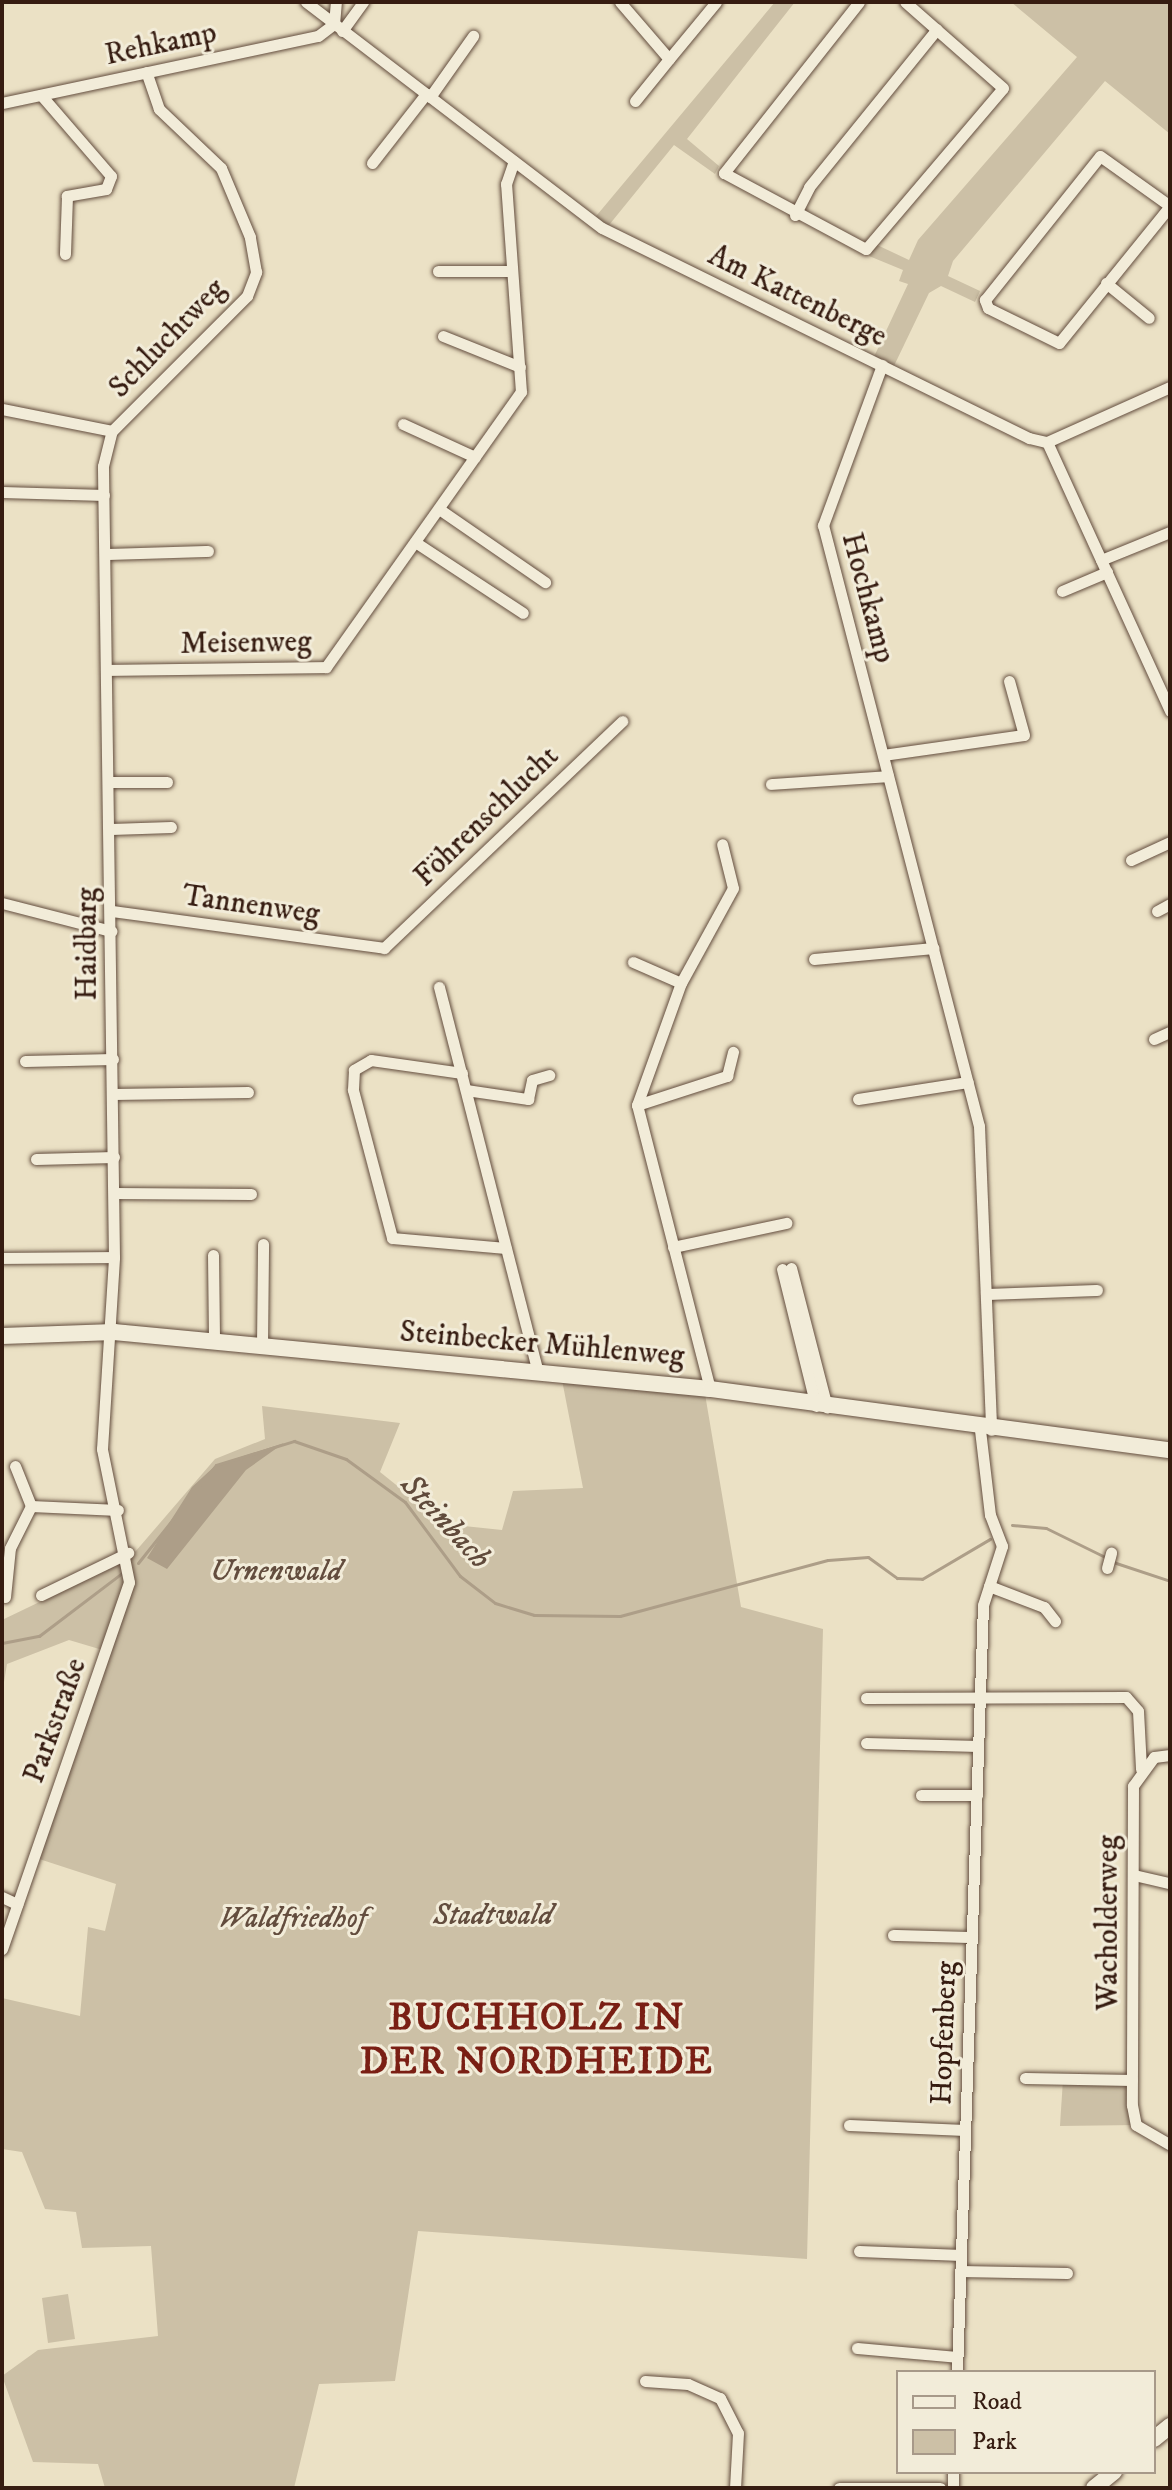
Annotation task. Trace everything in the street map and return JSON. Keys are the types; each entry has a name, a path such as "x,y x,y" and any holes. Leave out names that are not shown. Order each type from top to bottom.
{"street":[{"name":"Am Kattenberge","path":"306,2 602,228 1047,442"},
{"path":"336,2 338,27"},
{"path":"338,27 363,2"},
{"path":"620,2 669,59"},
{"path":"635,101 716,2"},
{"path":"859,2 724,173 795,215 871,248 1003,88 905,2"},
{"name":"Rehkamp","path":"2,103 318,36 338,27"},
{"path":"795,215 809,187 937,29"},
{"path":"372,163 473,36"},
{"name":"Schluchtweg","path":"103,466 112,431 247,296 256,272 221,168 159,109 146,72"},
{"path":"41,95 111,176 106,189 67,196 65,254"},
{"path":"1100,156 1170,206 1106,283 1059,343 988,308 985,300 1100,156"},
{"name":"Meisenweg","path":"108,670 326,667 521,392 506,184 514,161"},
{"path":"438,271 512,271"},
{"path":"1106,283 1149,318"},
{"path":"443,336 520,367"},
{"name":"Hochkamp","path":"882,365 823,525 979,1126 986,1294 985,1430"},
{"path":"1170,387 1047,442 1170,711"},
{"name":"Schluchtweg","path":"2,409 112,431"},
{"path":"403,424 475,457"},
{"name":"Haidbarg","path":"103,466 111,829 114,1332"},
{"path":"2,492 104,495"},
{"path":"439,509 545,582"},
{"path":"1101,560 1170,532"},
{"path":"415,542 523,613"},
{"path":"105,554 208,551"},
{"path":"1062,591 1107,572"},
{"path":"883,755 1024,735 1009,681"},
{"name":"Föhrenschlucht","path":"384,948 622,721"},
{"path":"771,784 888,776"},
{"path":"110,782 167,782"},
{"path":"111,829 171,827"},
{"path":"1131,860 1170,842"},
{"path":"710,1389 637,1105 681,983 733,888 722,844"},
{"path":"2,903 111,931"},
{"path":"1157,911 1170,904"},
{"name":"Tannenweg","path":"112,911 384,948"},
{"path":"814,959 933,948"},
{"path":"633,962 681,983"},
{"path":"439,987 538,1373"},
{"path":"1154,1039 1170,1032"},
{"path":"637,1105 727,1076 733,1052"},
{"path":"25,1061 113,1059"},
{"path":"462,1073 371,1060 354,1070 353,1090 392,1238 506,1248"},
{"path":"466,1090 528,1099 532,1080 549,1075"},
{"path":"858,1099 968,1082"},
{"path":"113,1094 248,1092"},
{"path":"36,1159 114,1157"},
{"path":"114,1193 251,1194"},
{"path":"673,1247 786,1223"},
{"path":"262,1346 263,1244"},
{"path":"213,1255 214,1342"},
{"path":"2,1258 114,1257"},
{"path":"787,1268 822,1406"},
{"path":"986,1294 1097,1290"},
{"name":"Steinbecker Mühlenweg","path":"2,1336 114,1332 710,1389 985,1430 1170,1450"},
{"name":"Parkstraße","path":"2,1949 119,1617 128,1553 102,1449 114,1332"},
{"name":"Hopfenberg","path":"957,2370 980,1699 989,1586 1002,1546 990,1515 985,1430"},
{"path":"5,1597 10,1548 31,1506 15,1466"},
{"path":"31,1506 118,1510"},
{"path":"41,1595 128,1553"},
{"path":"1107,1568 1111,1553"},
{"path":"989,1586 1044,1607 1055,1621"},
{"name":"Wacholderweg","path":"980,1699 1126,1697 1138,1711 1141,1769 1133,1786 1132,2080 1136,2125 1170,2145"},
{"path":"866,1698 980,1699"},
{"path":"866,1743 978,1746"},
{"path":"1141,1769 1170,1755"},
{"path":"921,1795 977,1795"},
{"path":"1134,1875 1170,1883"},
{"path":"2,1897 17,1904"},
{"name":"Hopfenberg","path":"893,1935 972,1937"},
{"path":"1025,2078 1132,2080"},
{"name":"Hopfenberg","path":"849,2125 965,2130"},
{"path":"859,2251 961,2255"},
{"path":"960,2271 1067,2273"},
{"path":"857,2348 957,2357"},
{"path":"645,2381 688,2384 720,2398 738,2433 735,2488"},
{"path":"1094,2488 1112,2474"},
{"path":"839,2488 940,2488"}],"green space":[{"path":"775,2 795,2 687,139 719,166 715,174 674,145 605,230 592,221"},
{"path":"1011,2 1170,2 1170,134 1105,81 953,261 948,276 980,291 975,302 941,286 929,293 892,370 872,361 908,284 899,281 903,270 869,256 875,244 909,260 918,240 1077,57"},
{"name":"Stadtwald","path":"561,1375 705,1394 741,1607 823,1629 807,2259 418,2231 395,2381 319,2384 294,2488 105,2488 98,2464 33,2462 2,2376 38,2350 158,2336 151,2246 82,2248 76,2212 45,2209 22,2152 2,2149 2,1998 80,2016 88,1927 105,1931 116,1884 33,1857 106,1651 69,1640 7,1664 2,1694 2,1620 129,1559 215,1459 265,1439 262,1406 400,1423 380,1472 445,1524 502,1530 513,1491 583,1488"},
{"path":"1063,2079 1132,2080 1136,2125 1060,2126"},
{"path":"68,2294 75,2339 48,2343 42,2298"}],"shaded area":[{"path":"284,1443 246,1470 167,1569 147,1558 192,1487 216,1465"}],"waterway":[{"name":"Steinbach","path":"138,1563 216,1465 294,1441 346,1459 405,1502 460,1576 495,1603 534,1615 620,1616 828,1560 868,1557 897,1578 922,1579 990,1539"},
{"name":"Steinbach","path":"1012,1525 1046,1528 1107,1558"},
{"name":"Steinbach","path":"1113,1562 1170,1581"},
{"name":"Steinbach","path":"2,1643 39,1636 122,1573"}],"district":[{"name":"BUCHHOLZ IN DER NORDHEIDE","path":"537,2041"}],"park label":[{"name":"Urnenwald","path":"276,1572"},
{"name":"Waldfriedhof","path":"293,1919"}]}
